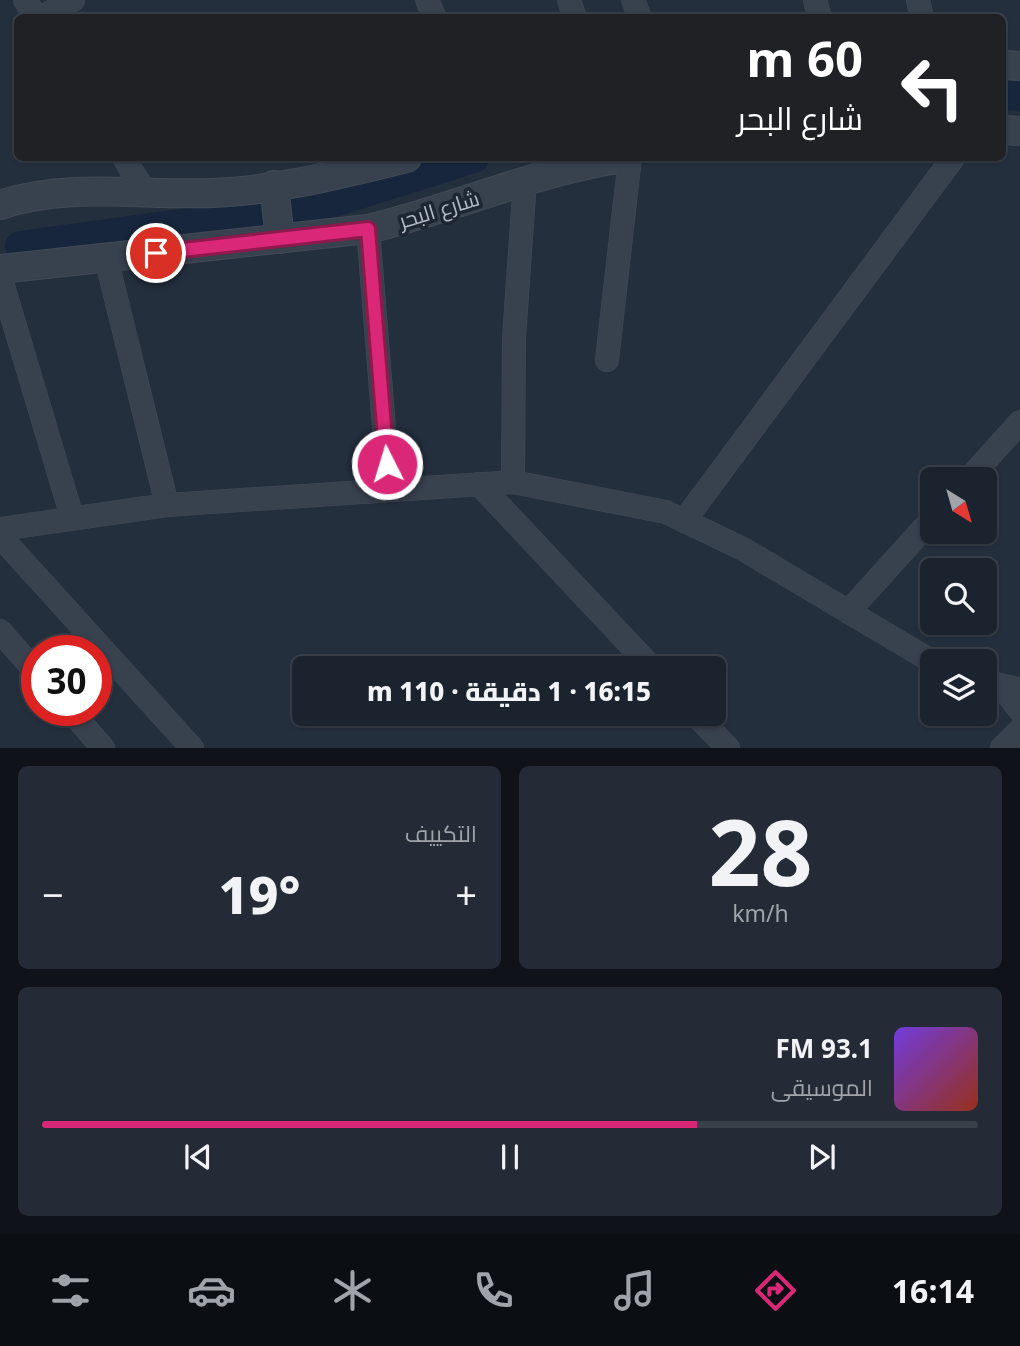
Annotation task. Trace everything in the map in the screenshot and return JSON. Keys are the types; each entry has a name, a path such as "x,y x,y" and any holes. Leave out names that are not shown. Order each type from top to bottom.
{"street":[{"path":"47,14 73,0"},
{"path":"126,161 145,194"},
{"name":"شارع البحر","path":"0,270 106,258 277,213 400,161"},
{"name":"شارع البحر","path":"4,200 55,193 215,193 277,213 368,229 435,212 526,180 613,161"},
{"path":"607,360 627,161"},
{"path":"684,521 951,161"},
{"path":"513,482 514,338 526,180"},
{"path":"368,229 389,490"},
{"path":"106,258 167,505"},
{"path":"0,276 72,517"},
{"path":"980,467 1020,422"},
{"path":"0,529 167,505 513,482 666,512 743,549 920,654"},
{"path":"479,484 641,656"},
{"path":"848,612 920,532"},
{"path":"0,536 192,747"},
{"path":"0,631 21,655"},
{"path":"1003,686 1020,710"},
{"path":"84,726 103,747"},
{"path":"707,726 727,747"},
{"path":"1002,747 1020,730"}],"waterway":[{"path":"1006,95 1020,96"},
{"path":"20,246 331,203 464,161"}],"route":[{"path":"156,253 368,229 387,464"}]}
